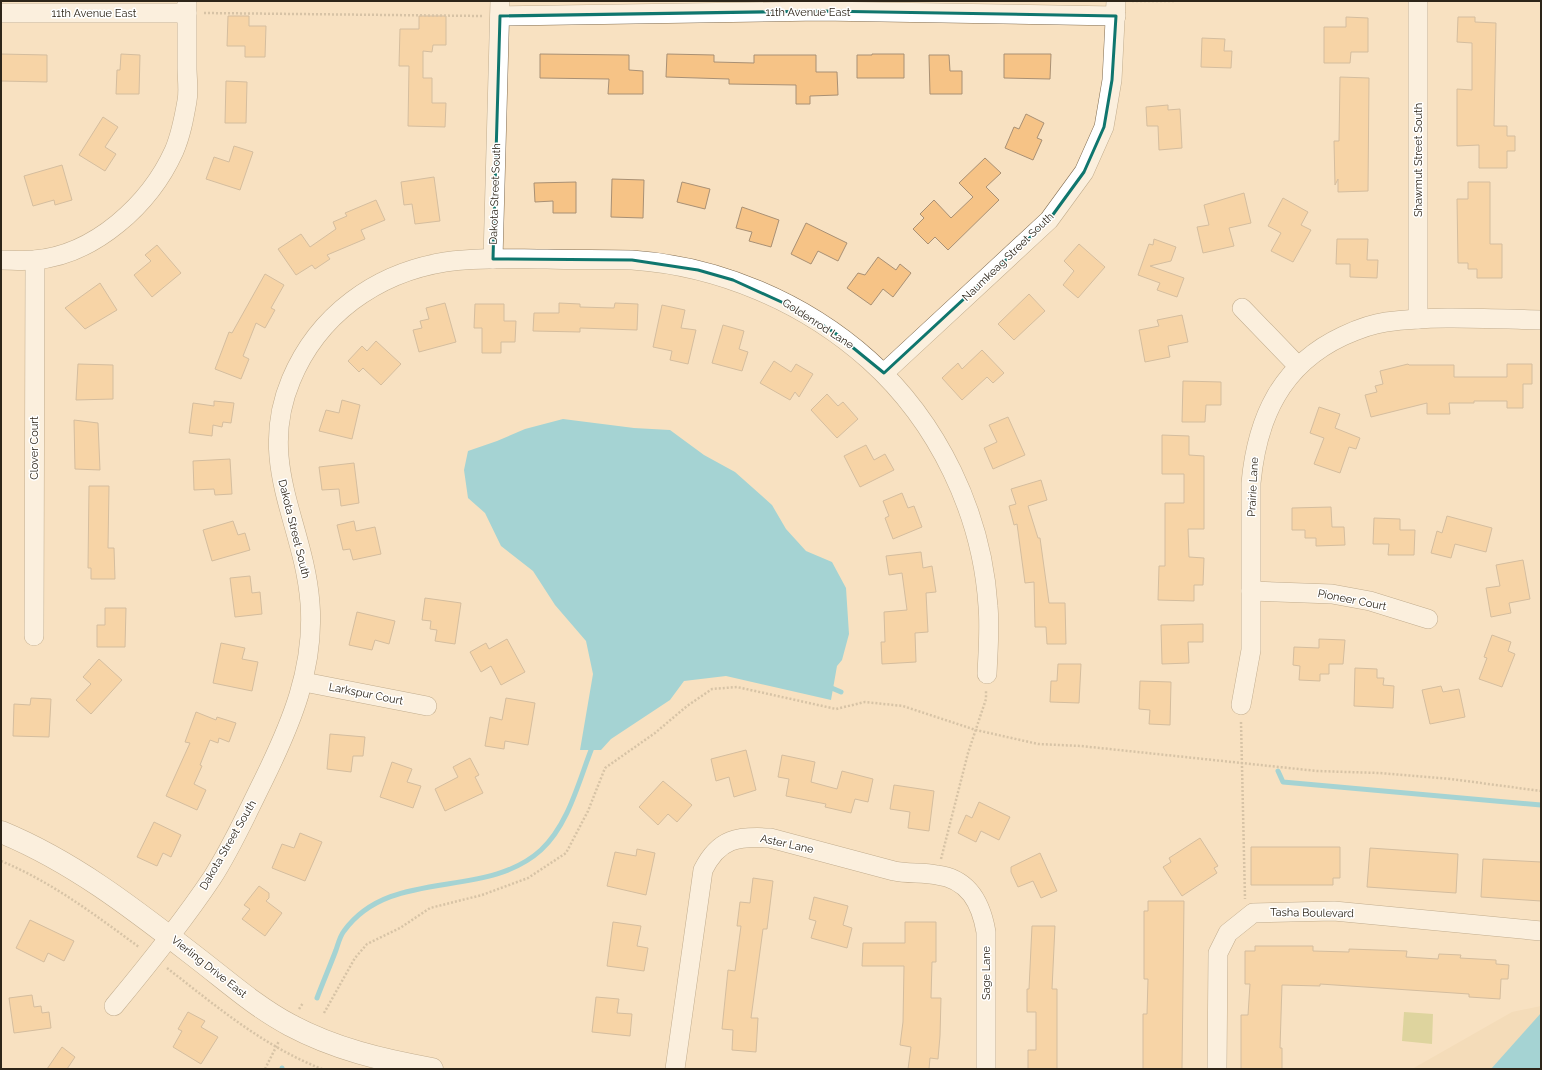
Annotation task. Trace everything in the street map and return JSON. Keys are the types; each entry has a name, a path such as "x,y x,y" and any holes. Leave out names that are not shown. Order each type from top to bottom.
{"street":[{"name":"Shawmut Street South","path":"1418,1 1418,319"},
{"name":"11th Avenue East","path":"500,9 820,6 1116,6"},
{"name":"Naumkeag Street South","path":"884,373 1049,220 1084,172 1104,127 1112,80 1116,6"},
{"name":"11th Avenue East","path":"1,13 187,7"},
{"path":"1,260 35,260 61,254 84,245 103,234 123,219 143,198 162,173 176,144 182,126 187,99 187,7"},
{"name":"Dakota Street South","path":"114,1006 154,958 213,876 238,831 284,739 304,682 309,655 311,623 310,598 306,571 286,503 278,451 278,428 290,381 304,354 319,332 334,315 357,296 384,280 409,270 447,262 493,259 500,9"},
{"name":"Goldenrod Lane","path":"493,259 632,260 698,270 733,280 768,294 799,310 835,333 884,373 928,428 947,459 972,522 985,578 988,605 987,674"},
{"name":"Clover Court","path":"34,636 35,260"},
{"path":"1242,308 1298,366"},
{"name":"Prairie Lane","path":"1241,705 1251,650 1251,483 1254,460 1264,419 1274,399 1298,366 1323,345 1353,331 1384,322 1418,319 1541,320"},
{"name":"Pioneer Court","path":"1251,591 1332,594 1370,602 1428,618"},
{"name":"Larkspur Court","path":"304,682 427,706"},
{"name":"Vierling Drive East","path":"1,832 40,850 77,870 169,936 251,1000 289,1025 329,1043 365,1055 432,1069"},
{"name":"Aster Lane","path":"675,1069 703,870 710,856 720,847 733,840 750,837 770,838 894,871 911,874 937,874 962,884"},
{"name":"Sage Lane","path":"962,884 971,892 978,902 984,917 986,932 986,1069"},
{"name":"Tasha Boulevard","path":"1217,1069 1218,953 1228,933 1254,913 1334,911 1541,931"}],"path":[{"path":"1116,6 1175,1"},
{"path":"187,7 500,9"},
{"path":"937,874 968,753 986,699 987,674"},
{"path":"324,1013 355,958 367,944 400,928 430,908 482,895 528,878 566,853 588,811 605,768 712,689 737,687 836,709 865,702 903,706 976,730 1038,744 1080,746 1317,771 1379,773 1451,779 1541,790"},
{"path":"1241,705 1245,920"},
{"path":"265,1069 269,1059 289,1025"}],"highlighted area":[{"path":"820,11 1116,16 1112,80 1104,127 1084,172 1049,220 884,373 835,333 799,310 733,280 698,270 632,260 493,259 500,16"}],"shaded area":[{"path":"1541,1006 1541,1069 1412,1069 1512,1012"}],"green space":[{"path":"1404,1012 1433,1014 1432,1044 1402,1041"}],"water":[{"path":"563,419 634,428 670,430 704,455 735,472 772,505 786,529 806,551 832,562 846,588 849,634 842,660 837,666 831,700 726,676 684,681 670,700 611,739 601,750 580,750 593,674 586,641 555,605 533,571 501,546 485,513 468,498 464,470 468,451 525,429"},
{"path":"1541,1013 1541,1069 1491,1069"}],"building":[{"path":"228,16 249,16 249,26 266,26 265,57 245,57 245,46 227,46"},
{"path":"419,16 446,16 446,45 433,45 432,52 423,51 423,78 432,78 432,103 446,103 445,127 408,126 409,66 399,66 400,29 419,29"},
{"path":"1346,17 1368,18 1368,52 1351,52 1350,63 1324,63 1324,27 1346,27"},
{"path":"1458,17 1475,17 1475,22 1496,23 1494,126 1507,126 1507,136 1515,136 1515,151 1507,151 1507,168 1479,168 1479,145 1457,146 1457,89 1472,90 1472,43 1457,42"},
{"path":"1202,38 1225,39 1224,51 1232,51 1231,68 1201,67"},
{"path":"1,54 47,55 47,82 1,81"},
{"path":"121,54 140,55 139,94 116,94 117,70 120,70"},
{"path":"540,54 629,55 629,70 643,71 643,94 608,94 609,79 540,78"},
{"path":"667,54 714,55 714,62 754,63 754,55 816,55 816,72 837,72 838,95 810,96 810,104 796,104 796,85 729,84 729,79 666,77"},
{"path":"904,54 904,78 857,78 857,55"},
{"path":"1004,54 1051,54 1050,79 1004,78"},
{"path":"929,55 949,55 950,71 962,71 962,94 930,94"},
{"path":"1340,77 1369,78 1368,191 1338,192 1338,179 1335,185 1334,141 1339,141"},
{"path":"226,81 247,82 246,123 225,123"},
{"path":"1168,105 1168,110 1180,109 1182,148 1159,150 1158,126 1147,126 1146,107"},
{"path":"1026,114 1044,123 1037,138 1042,140 1033,160 1005,148 1014,127 1019,129"},
{"path":"103,117 118,127 105,147 116,154 105,171 79,155"},
{"path":"234,146 253,152 240,190 206,179 214,157 229,162"},
{"path":"985,158 1001,173 986,187 999,200 948,250 935,237 928,244 913,229 924,218 920,214 934,200 951,218 973,197 959,183"},
{"path":"62,165 72,200 55,205 54,200 33,206 24,176"},
{"path":"434,177 440,221 415,224 412,204 404,205 401,182"},
{"path":"612,179 644,180 643,218 611,217"},
{"path":"576,182 576,213 553,213 553,201 535,202 534,183"},
{"path":"682,182 710,189 705,209 677,202"},
{"path":"1468,182 1490,182 1490,244 1502,244 1502,278 1477,278 1477,269 1468,269 1468,263 1458,263 1457,199 1468,199"},
{"path":"1244,193 1251,223 1229,228 1234,246 1203,253 1197,227 1209,225 1204,205"},
{"path":"1283,198 1308,212 1301,225 1311,230 1293,262 1271,251 1281,233 1268,226"},
{"path":"376,200 385,220 361,230 365,239 327,255 330,259 315,269 312,265 296,275 278,249 301,234 310,247 336,229 333,222 347,216 345,213"},
{"path":"742,207 779,220 771,247 749,241 752,232 736,228"},
{"path":"806,223 847,243 838,261 818,251 811,264 791,254"},
{"path":"1154,239 1176,247 1171,261 1150,266 1184,278 1177,297 1157,290 1160,283 1138,275 1149,244 1153,245"},
{"path":"1337,239 1368,239 1367,260 1378,260 1377,278 1350,277 1350,264 1336,264"},
{"path":"1079,244 1105,267 1078,298 1063,285 1074,271 1064,261"},
{"path":"157,245 181,273 152,297 134,275 151,261 145,255"},
{"path":"878,257 896,270 900,264 911,273 893,297 883,289 871,305 847,288 858,273 865,275"},
{"path":"265,274 284,285 271,308 275,310 265,328 256,323 243,356 249,359 241,379 215,369 229,332 232,333"},
{"path":"100,283 117,310 85,329 65,308"},
{"path":"1029,294 1045,311 1014,340 998,324"},
{"path":"445,303 456,342 419,352 413,330 422,328 420,321 429,319 426,308"},
{"path":"559,303 580,304 580,307 614,308 615,303 638,304 637,330 580,328 580,332 533,331 534,313 559,313"},
{"path":"475,304 504,304 504,321 516,321 515,342 501,342 501,353 482,353 482,328 474,328"},
{"path":"662,305 685,310 681,328 696,330 688,364 670,360 672,351 653,347"},
{"path":"1182,315 1188,342 1168,346 1170,357 1145,362 1139,330 1159,326 1157,320"},
{"path":"723,325 744,331 739,349 748,352 742,371 712,363"},
{"path":"376,341 401,364 381,385 363,368 359,372 348,361 362,346 367,351"},
{"path":"982,350 1004,373 993,383 987,377 962,400 942,378 958,363 962,369"},
{"path":"774,361 791,372 796,364 813,374 799,397 795,392 790,400 760,383"},
{"path":"78,364 113,365 113,399 76,400"},
{"path":"1408,364 1454,365 1454,377 1507,377 1507,364 1532,364 1532,384 1523,384 1523,408 1507,408 1507,401 1474,401 1474,403 1449,403 1450,414 1427,414 1427,403 1371,417 1365,395 1377,392 1375,386 1383,384 1380,371"},
{"path":"1183,381 1221,382 1221,405 1206,405 1205,422 1182,422"},
{"path":"827,394 838,406 843,402 858,419 837,438 811,410"},
{"path":"342,400 360,405 352,439 319,431 326,410 339,413"},
{"path":"214,401 234,403 231,423 223,422 222,427 213,425 212,436 189,433 193,403 214,406"},
{"path":"1319,407 1340,414 1335,428 1360,438 1356,449 1349,447 1340,473 1314,464 1324,438 1310,433"},
{"path":"1008,417 1025,455 993,469 984,448 997,442 989,425"},
{"path":"74,420 98,423 100,470 75,469"},
{"path":"1162,435 1189,436 1189,455 1204,456 1204,529 1188,529 1189,557 1204,558 1203,585 1194,585 1194,601 1158,600 1159,566 1165,566 1165,503 1184,503 1184,474 1162,474"},
{"path":"866,445 874,460 885,454 894,470 860,487 844,456"},
{"path":"230,459 232,494 215,495 214,489 194,490 193,461"},
{"path":"354,463 359,503 341,506 339,489 322,490 319,467"},
{"path":"1041,480 1047,500 1028,506 1038,538 1040,538 1049,603 1065,603 1066,644 1047,644 1046,627 1035,627 1034,582 1025,583 1017,524 1014,525 1009,506 1016,504 1011,489"},
{"path":"89,486 109,486 108,548 114,548 115,579 91,579 91,568 88,568"},
{"path":"902,493 908,508 914,506 922,527 893,539 885,518 889,516 883,501"},
{"path":"1331,507 1332,527 1344,527 1345,545 1316,546 1316,538 1305,538 1305,530 1292,530 1292,508"},
{"path":"1447,516 1492,528 1486,552 1455,544 1451,558 1431,553 1437,531 1442,533"},
{"path":"1374,518 1400,519 1400,530 1415,530 1414,555 1388,555 1389,544 1373,544"},
{"path":"233,521 238,535 245,533 250,550 212,561 203,530"},
{"path":"354,521 356,531 375,527 381,554 353,560 350,549 343,550 337,525"},
{"path":"921,552 923,568 932,566 936,592 926,593 928,632 915,633 916,662 882,664 881,642 885,642 884,612 907,610 902,573 889,575 886,556"},
{"path":"1523,560 1530,599 1509,603 1511,613 1491,617 1486,588 1500,586 1496,565"},
{"path":"250,576 252,593 260,592 262,614 235,617 230,578"},
{"path":"425,598 461,603 455,644 435,641 437,630 430,629 431,621 422,620"},
{"path":"105,608 126,608 125,647 97,647 97,625 105,625"},
{"path":"357,612 395,621 389,644 375,640 372,650 349,645"},
{"path":"1203,624 1203,642 1188,642 1189,663 1162,664 1161,625"},
{"path":"1492,635 1511,642 1508,651 1515,654 1502,687 1479,679 1487,658 1484,657"},
{"path":"507,639 525,672 501,685 491,666 481,672 470,652 486,643 489,649"},
{"path":"1319,639 1345,640 1343,664 1329,664 1329,674 1320,674 1320,681 1299,680 1300,666 1293,665 1294,647 1319,648"},
{"path":"221,643 245,648 242,659 258,662 252,691 213,683"},
{"path":"99,659 122,680 91,714 76,700 91,684 83,677"},
{"path":"1058,664 1081,664 1079,703 1050,702 1051,681 1057,681"},
{"path":"1355,668 1377,669 1377,678 1384,678 1383,685 1394,686 1393,708 1354,706"},
{"path":"1140,681 1171,682 1170,725 1149,724 1150,710 1139,709"},
{"path":"1441,686 1443,692 1459,689 1465,717 1430,724 1422,690"},
{"path":"31,698 51,699 49,737 13,736 14,704 30,705"},
{"path":"506,698 535,703 528,745 505,741 504,749 485,746 490,717 502,720"},
{"path":"196,712 216,720 217,717 236,723 229,742 219,738 218,743 210,740 200,765 202,766 194,784 206,790 197,810 166,796 190,743 185,742"},
{"path":"330,734 365,737 363,756 353,756 351,772 327,769"},
{"path":"746,750 756,790 734,797 729,777 716,781 711,759"},
{"path":"782,755 815,762 811,782 837,789 842,771 873,779 868,802 855,799 851,813 825,807 826,804 786,796 789,779 778,777"},
{"path":"470,758 479,775 475,777 483,793 445,811 435,789 458,777 453,767"},
{"path":"392,762 412,769 407,782 421,786 413,808 380,797"},
{"path":"663,781 692,805 677,822 668,814 658,825 639,807"},
{"path":"894,785 934,791 929,831 908,828 910,812 890,809"},
{"path":"979,802 1010,817 999,840 981,831 976,842 958,833 966,815 972,818"},
{"path":"154,822 181,835 171,857 163,853 157,866 137,857"},
{"path":"300,833 322,842 305,881 272,868 282,844 294,848"},
{"path":"1200,838 1218,866 1214,868 1217,873 1182,896 1163,867 1171,862 1169,858"},
{"path":"1251,847 1340,847 1340,878 1333,878 1333,885 1251,885"},
{"path":"1370,848 1458,854 1456,893 1367,887"},
{"path":"637,849 655,853 646,895 607,886 615,852 636,856"},
{"path":"1040,853 1057,891 1041,898 1033,881 1018,887 1011,872 1011,867"},
{"path":"1483,859 1541,862 1541,901 1481,897"},
{"path":"753,878 773,881 767,929 763,929 751,1018 758,1018 756,1052 732,1050 733,1030 722,1029 728,970 735,971 741,926 737,926 740,902 750,903"},
{"path":"259,886 269,893 269,898 266,901 282,913 265,936 242,919 250,909 244,905"},
{"path":"814,897 848,906 843,925 852,928 847,948 811,938 816,921 809,919"},
{"path":"1148,901 1184,901 1182,1069 1143,1069 1143,1014 1147,1014 1148,979 1144,979 1144,911 1148,911"},
{"path":"30,920 74,941 64,961 48,953 44,962 16,948"},
{"path":"613,922 641,926 637,946 648,948 644,971 607,966"},
{"path":"905,922 936,922 936,962 932,962 931,998 941,998 940,1036 938,1059 930,1058 929,1069 908,1069 911,1047 900,1045 903,1022 904,966 862,966 863,943 905,943"},
{"path":"1032,926 1055,926 1052,989 1057,989 1057,1069 1028,1069 1028,1050 1036,1050 1036,1012 1027,1012 1027,989 1029,989"},
{"path":"1255,946 1313,946 1313,951 1349,952 1349,949 1407,951 1406,957 1438,959 1439,954 1461,955 1460,958 1496,960 1496,964 1509,965 1508,979 1501,979 1500,999 1469,997 1469,994 1320,984 1320,986 1282,985 1280,1048 1282,1048 1282,1069 1241,1069 1241,1015 1248,1015 1250,984 1245,984 1245,951 1255,951"},
{"path":"32,995 34,1007 41,1006 42,1013 49,1012 51,1028 14,1033 9,998"},
{"path":"596,997 619,999 617,1013 632,1014 630,1036 592,1032"},
{"path":"188,1012 205,1021 201,1027 218,1037 201,1064 173,1047 182,1031 178,1029"},
{"path":"62,1047 75,1057 67,1069 47,1069"}],"waterway":[{"path":"827,686 841,692"},
{"path":"317,998 341,935 364,911 387,898 412,890 493,875 518,865 541,850 559,828 566,815 593,745"},
{"path":"1278,771 1283,782 1541,805"}]}
